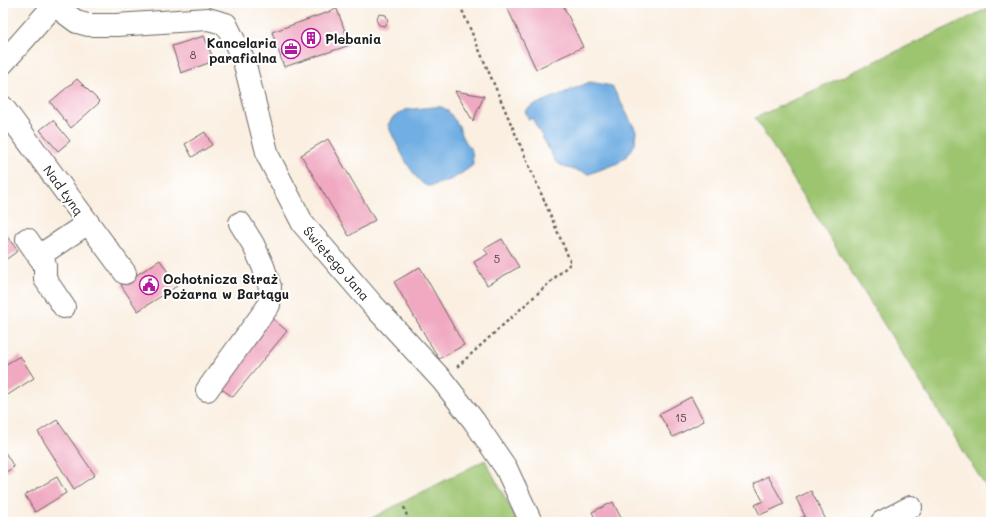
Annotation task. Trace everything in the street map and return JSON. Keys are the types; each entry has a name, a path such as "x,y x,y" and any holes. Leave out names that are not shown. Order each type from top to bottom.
{"street":[{"name":"Świętego Jana","path":"55,4 77,22 88,25 116,25 208,19 226,24 244,61 268,156 303,224 372,304 442,380 474,421 506,468 531,522"},
{"path":"3,63 55,4"},
{"name":"Nad Łyną","path":"3,107 125,273"},
{"path":"64,307 45,279 45,265 33,248 88,223"},
{"path":"207,390 269,305 270,287 263,266 253,244 240,223"},
{"path":"882,522 911,507"}],"path":[{"path":"442,380 571,263 459,3"},
{"path":"404,507 409,522"}],"green space":[{"path":"991,7 991,495 755,118"},
{"path":"485,460 518,522 364,522"}],"water":[{"path":"590,82 612,86 636,131 635,144 629,154 618,163 589,174 564,167 556,162 532,118 529,120 525,111 532,106"},
{"path":"442,107 448,111 459,126 461,135 472,151 473,165 452,179 428,186 423,184 417,178 411,169 399,149 388,125 393,117 405,110"}],"building":[{"path":"505,3 562,3 583,47 536,69"},
{"name":"Plebania","path":"337,9 350,45 284,67 272,32"},
{"path":"379,14 386,15 388,21 385,26 379,25 376,20"},
{"path":"204,36 214,61 181,73 172,46"},
{"path":"77,79 100,102 71,128 50,102"},
{"path":"455,91 484,96 473,121"},
{"path":"53,120 70,141 58,151 40,130"},
{"path":"205,132 212,145 192,157 185,144"},
{"path":"328,139 375,220 349,236 301,155"},
{"path":"5,234 18,251 5,260 3,257 3,235"},
{"path":"502,239 519,267 487,285 474,262 488,254 484,249"},
{"name":"Ochotnicza Straż Pożarna w Bartągu","path":"160,260 177,286 138,311 121,285"},
{"path":"420,267 464,345 439,359 394,282"},
{"path":"272,318 287,331 233,397 217,386"},
{"path":"20,356 34,378 3,398 3,366"},
{"path":"691,397 704,421 673,437 659,414"},
{"path":"57,420 95,475 74,489 38,432"},
{"path":"3,449 14,467 3,474"},
{"path":"768,476 784,504 760,515 755,505 763,501 754,484"},
{"path":"57,477 66,493 35,512 25,495"},
{"path":"811,491 827,522 798,522 797,520 805,516 796,498"},
{"path":"613,502 623,522 597,522 592,512"}],"place":[{"name":"Plebania","path":"311,38"},
{"name":"Kancelaria parafialna","path":"291,49"},
{"name":"Ochotnicza Straż Pożarna w Bartągu","path":"149,285"}]}
